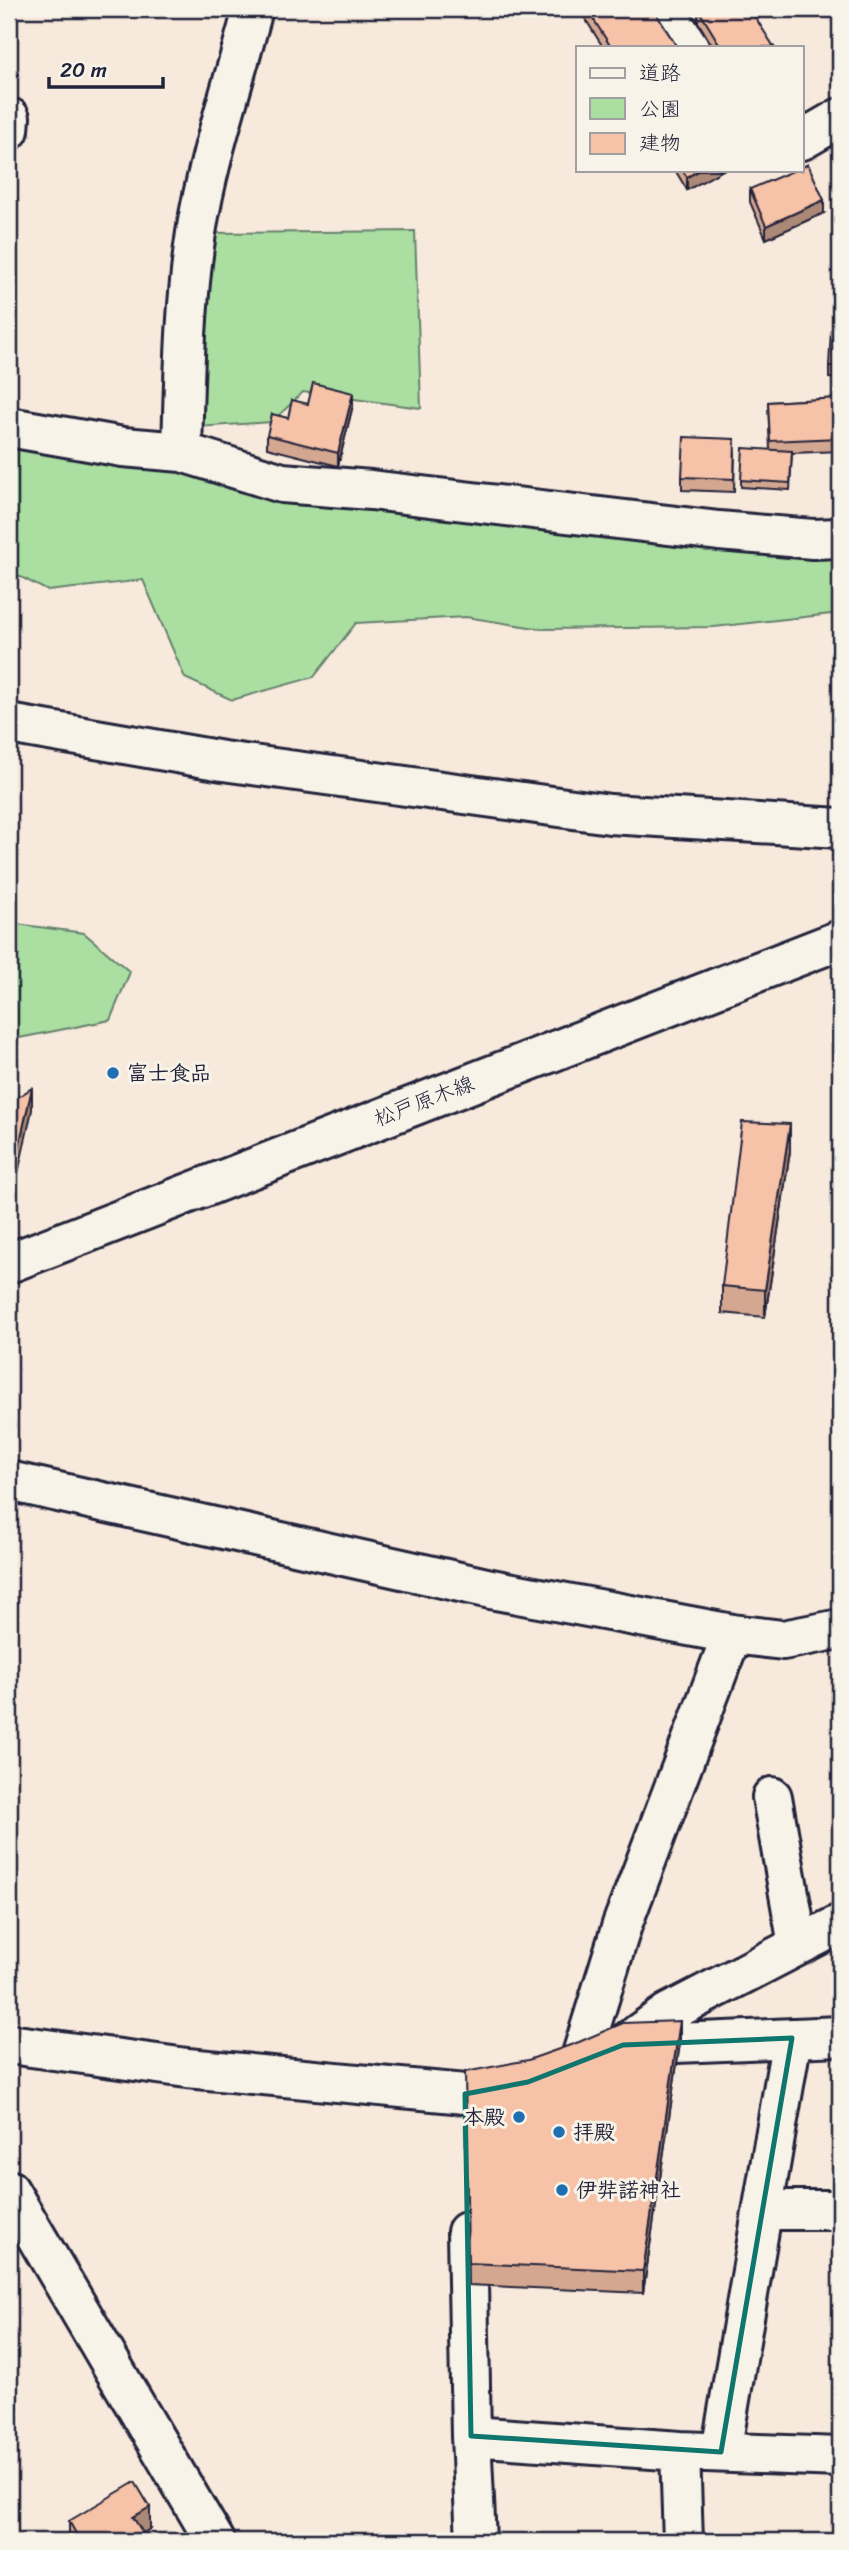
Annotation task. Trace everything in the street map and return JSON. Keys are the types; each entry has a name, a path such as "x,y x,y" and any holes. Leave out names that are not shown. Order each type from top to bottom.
{"street":[{"path":"182,452 186,308 196,230 214,150 253,9"},
{"path":"664,9 688,46"},
{"path":"804,139 840,118"},
{"path":"9,427 123,447 182,452 282,483 384,492 719,531 813,540 840,538"},
{"path":"9,724 223,761 610,814 840,828"},
{"name":"松戸原木線","path":"9,1263 840,940"},
{"path":"9,1481 491,1589 733,1634 783,1640 840,1629"},
{"path":"579,2064 622,1925 733,1634"},
{"path":"772,1797 798,1945"},
{"path":"9,2044 465,2108 624,2045 668,2013 840,1924"},
{"path":"624,2045 840,2036"},
{"path":"721,2452 792,2038"},
{"path":"9,2190 215,2541"},
{"path":"467,2203 471,2435 476,2541"},
{"path":"764,2210 840,2210"},
{"path":"471,2435 680,2451 840,2457"},
{"path":"680,2451 683,2541"}],"highlighted area":[{"path":"792,2038 721,2452 471,2436 465,2094 528,2082 623,2045"}],"green space":[{"path":"415,231 421,408 303,392 272,422 198,427 202,284 213,233"},
{"path":"9,445 494,518 840,559 840,613 714,627 542,629 466,617 356,623 314,677 232,700 185,678 143,580 48,591 9,571"},
{"path":"9,923 84,933 130,972 110,1020 9,1040"}],"building":[{"path":"587,9 653,9 676,46 610,46"},
{"path":"698,9 750,9 773,46 720,46"},
{"path":"808,164 824,200 766,226 750,189 790,172 804,172 804,166"},
{"path":"683,172 696,172 687,177"},
{"path":"831,330 840,330 840,366 829,366"},
{"path":"313,383 353,393 338,453 267,435 272,414 288,418 292,400 308,404"},
{"path":"840,398 840,438 770,441 768,402"},
{"path":"684,437 735,439 734,479 682,477"},
{"path":"743,448 792,451 790,483 741,480"},
{"path":"32,1088 9,1191 9,1103"},
{"path":"742,1122 790,1124 765,1290 722,1286"},
{"name":"伊弉諾神社","path":"680,2021 643,2271 468,2263 465,2072 528,2060 623,2023"},
{"path":"135,2482 150,2507 133,2517 148,2541 71,2541 78,2537 69,2521"}],"place":[{"name":"富士食品","path":"113,1073"},
{"name":"本殿","path":"519,2117"},
{"name":"拝殿","path":"559,2132"},
{"name":"伊弉諾神社","path":"562,2190"}]}
